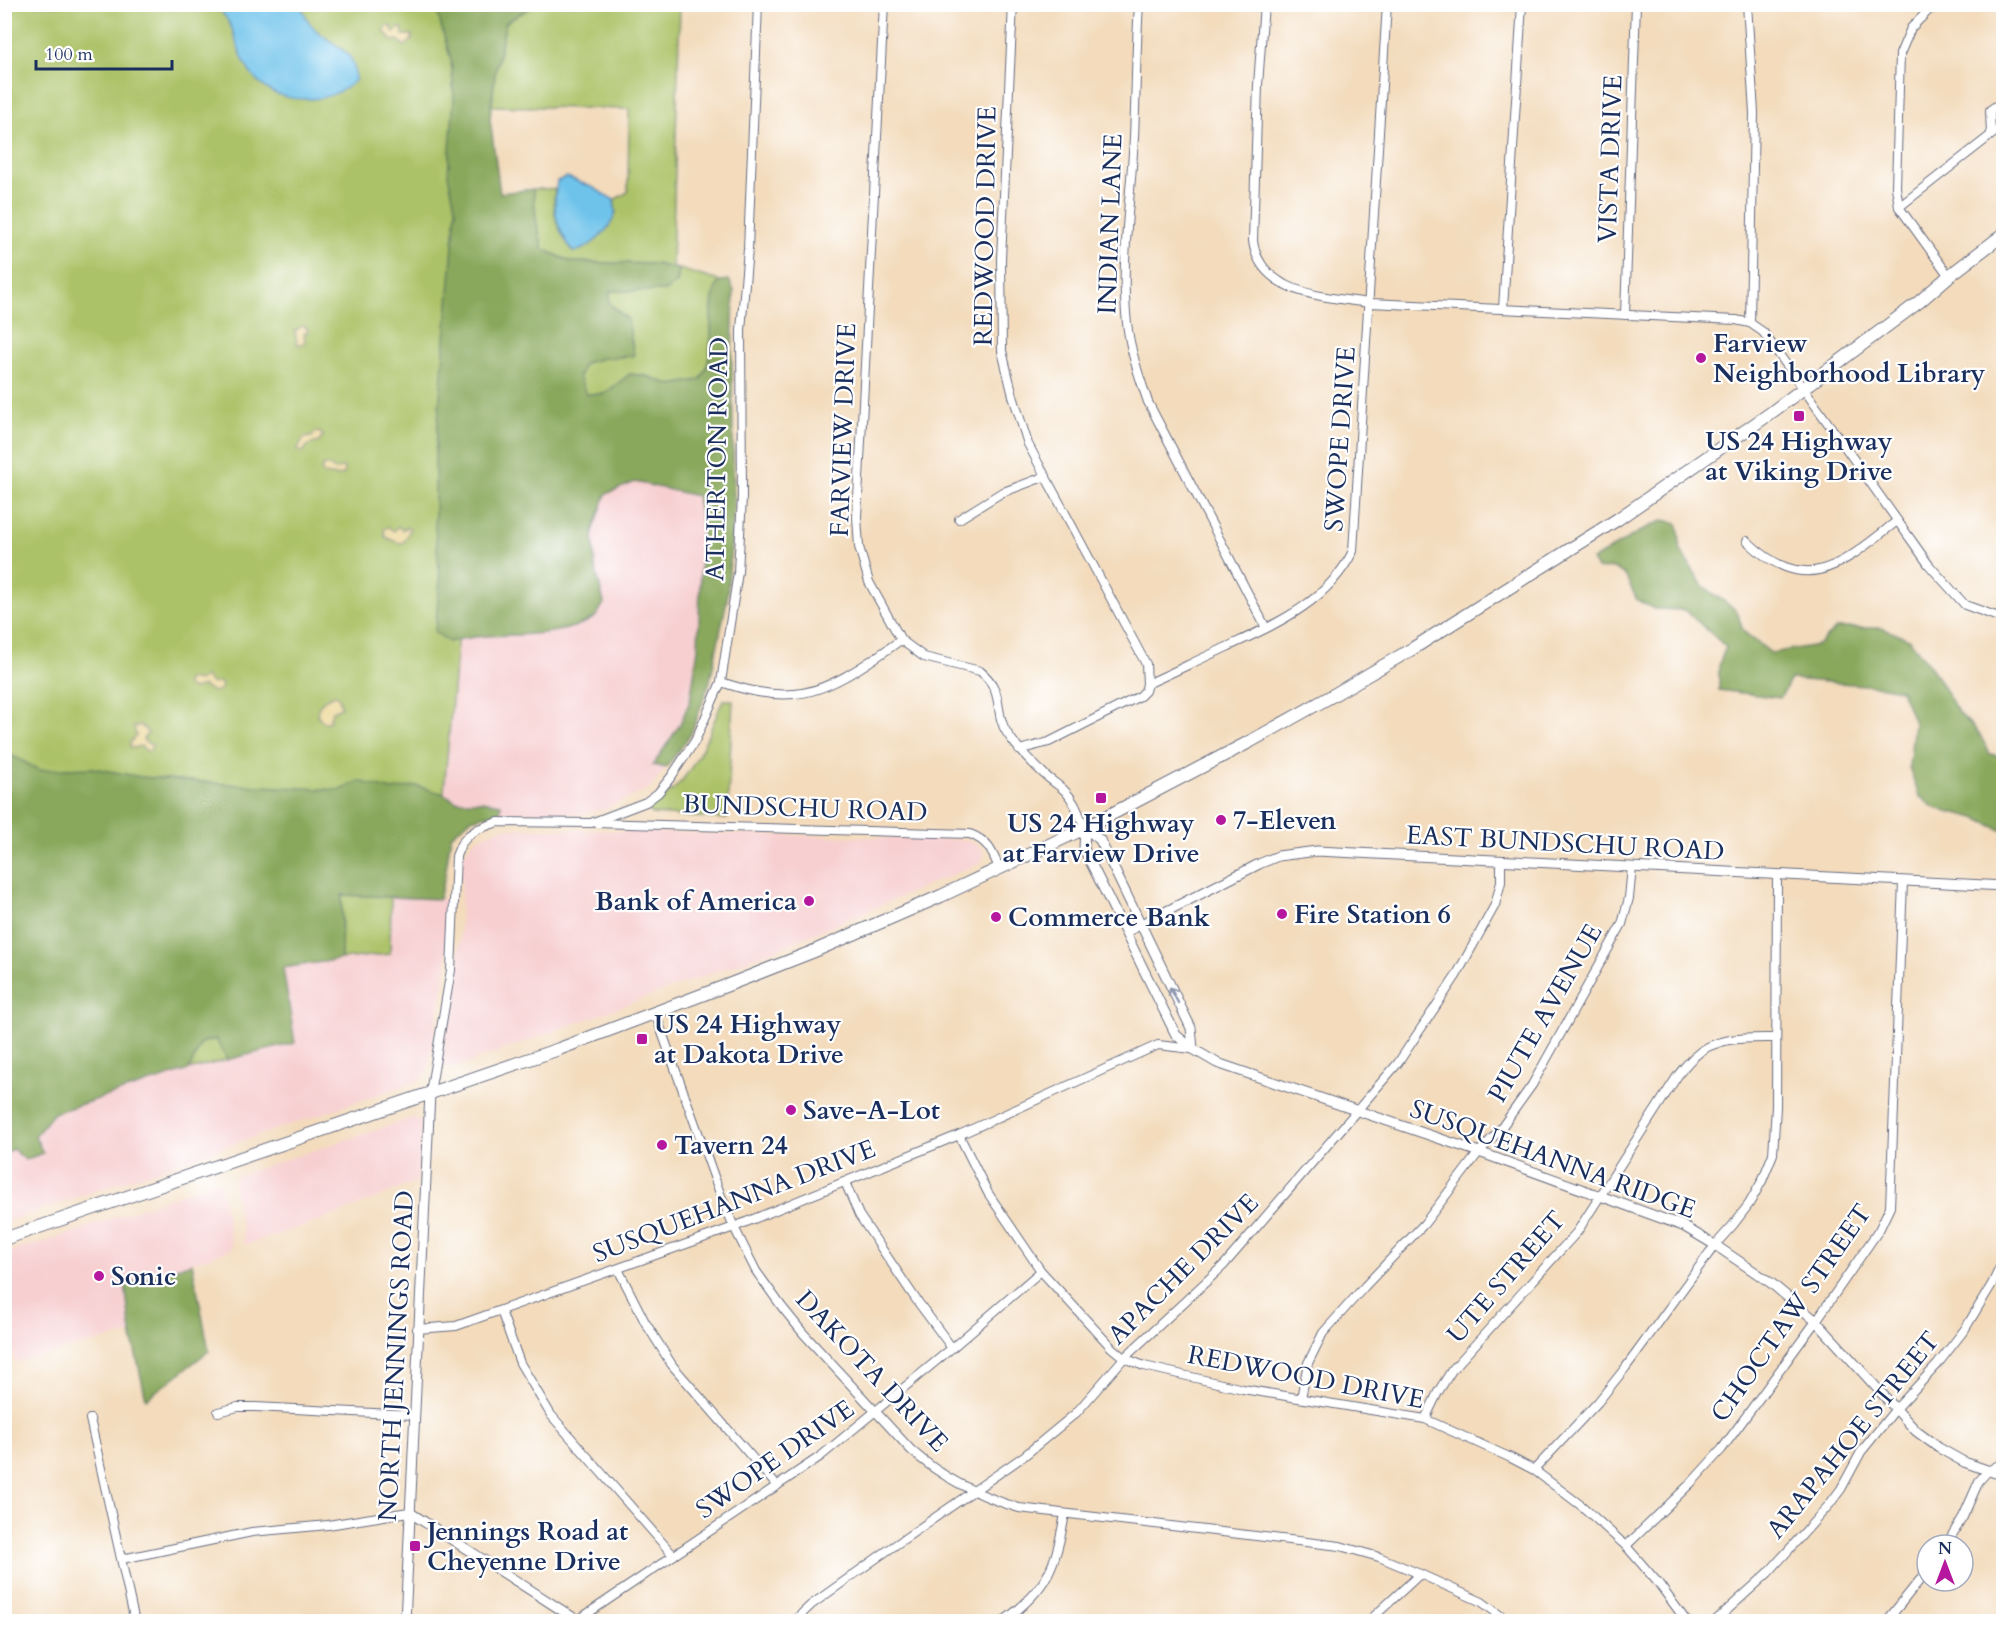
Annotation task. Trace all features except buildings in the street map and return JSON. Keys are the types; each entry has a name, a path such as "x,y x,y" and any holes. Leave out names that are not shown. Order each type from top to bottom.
{"highway":[{"path":"4,1239 559,1049 655,1013 812,952 941,896 1085,828 1251,741 1412,649 1618,519 1804,388 1919,302 2004,234"}],"street":[{"name":"ATHERTON ROAD","path":"430,1093 451,970 456,856 461,844 478,829 498,822 591,823 646,802 658,793 671,777 695,741 721,682 738,572 742,497 741,330 748,249 758,4"},
{"name":"FARVIEW DRIVE","path":"884,4 857,517 859,547 868,582 901,640 924,657 980,671 987,677 997,692 1005,729 1019,750 1044,775 1065,791 1085,828"},
{"name":"REDWOOD DRIVE","path":"1013,4 1001,259 1002,351 1012,396 1029,444 1146,664 1147,684"},
{"name":"INDIAN LANE","path":"1138,4 1125,301 1127,325 1136,367 1148,402 1266,628"},
{"path":"1264,4 1258,96 1254,249 1258,261 1266,272 1285,285 1322,297 1370,303 1736,320 1749,323 1763,332 1835,435 1885,500 1897,521 1929,565 1965,605 2004,620"},
{"name":"SWOPE DRIVE","path":"1019,750 1049,741 1140,696 1147,684 1293,614 1320,594 1344,569 1353,551 1387,4"},
{"path":"1503,309 1522,4"},
{"name":"VISTA DRIVE","path":"1625,315 1636,4"},
{"path":"1747,4 1754,113 1749,323"},
{"path":"1940,4 1928,11 1911,28 1900,54 1896,187 1899,207 1949,276"},
{"path":"1991,134 1990,110 2004,100"},
{"path":"1899,207 2004,125"},
{"path":"959,519 1001,493 1046,476"},
{"path":"1747,541 1760,554 1786,568 1805,571 1818,570 1845,561 1897,521"},
{"path":"721,682 748,691 773,694 806,692 839,679 901,640"},
{"name":"BUNDSCHU ROAD","path":"591,823 970,834 981,838 990,846 999,868"},
{"path":"1085,828 1100,840 1191,1028 1193,1049"},
{"name":"SUSQUEHANNA RIDGE","path":"1085,828 1084,849 1176,1035 1193,1049 1217,1063 1479,1152 1683,1226 1770,1283 1816,1321 1894,1410 1916,1431 1939,1448 1964,1462 2004,1476"},
{"name":"EAST BUNDSCHU ROAD","path":"1126,932 1259,864 1278,856 1317,851 2004,886"},
{"name":"APACHE DRIVE","path":"793,1622 812,1605 881,1554 1024,1456 1076,1413 1124,1358 1224,1265 1398,1063 1456,976 1495,905 1501,882 1501,860"},
{"name":"PIUTE AVENUE","path":"1301,1398 1308,1363 1323,1333 1424,1224 1479,1152 1499,1131 1532,1085 1622,924 1629,898 1632,867"},
{"path":"1534,1470 1598,1402 1715,1245 1749,1204 1773,1154 1776,1107 1778,876"},
{"name":"CHOCTAW STREET","path":"1626,1546 1693,1481 1722,1449 1816,1321 1879,1230 1890,1207 1903,882"},
{"path":"1107,893 1122,886"},
{"name":"DAKOTA DRIVE","path":"655,1013 734,1227 756,1271 782,1307 911,1450 929,1466 974,1490 1019,1508 1340,1546 1379,1557 1482,1602 1509,1622"},
{"name":"UTE STREET","path":"1425,1419 1452,1370 1577,1232 1678,1075 1694,1056 1718,1042 1745,1038 1775,1038"},
{"name":"SUSQUEHANNA DRIVE","path":"417,1329 456,1326 734,1227 959,1135 1158,1045 1193,1049"},
{"name":"NORTH JENNINGS ROAD","path":"405,1622 417,1329 430,1093"},
{"name":"REDWOOD DRIVE","path":"959,1135 988,1193 1041,1271 1124,1358 1144,1366 1244,1389 1425,1419 1511,1458 1534,1470 1583,1507 1626,1546 1659,1584 1687,1622"},
{"path":"845,1182 865,1223 915,1298 952,1348"},
{"name":"ARAPAHOE STREET","path":"1714,1622 1768,1573 1829,1505 1841,1489 1861,1452 1894,1410 1937,1365 1965,1329 2004,1259"},
{"path":"618,1269 645,1322 672,1365 777,1486"},
{"name":"SWOPE DRIVE","path":"579,1621 821,1456 1041,1271"},
{"path":"501,1311 520,1363 551,1415 673,1555"},
{"path":"218,1412 238,1407 255,1407 413,1415"},
{"path":"90,1419 135,1622"},
{"path":"1953,1533 1979,1481 1988,1471 2004,1462"},
{"path":"122,1559 252,1532 328,1525 410,1512 579,1621"},
{"path":"1002,1622 1028,1601 1044,1583 1056,1559 1065,1514"},
{"path":"1368,1622 1420,1575"},
{"path":"1886,1622 1915,1586"}],"shaded area":[{"path":"634,482 697,496 702,525 698,648 690,701 679,726 654,764 666,768 649,789 606,809 582,814 500,812 501,805 481,801 456,801 444,794 457,639 483,635 528,634 604,603 595,566 593,532 606,494"},
{"path":"502,828 968,840 979,846 984,853 982,862 778,949 457,1067 446,1068 442,1055 455,986 460,938 462,858 473,841"},
{"path":"391,897 447,899 447,966 428,1070 421,1080 5,1222 5,1154 13,1149 43,1153 35,1136 54,1113 189,1070 295,1043 283,968 389,954"},
{"path":"412,1118 420,1120 422,1127 418,1181 322,1220 245,1245 233,1183 236,1176"},
{"path":"220,1180 232,1249 125,1285 131,1333 15,1362 13,1351 5,1352 5,1253 51,1240"}],"green space":[{"path":"5,5 476,5 483,352 443,802 5,785"},
{"path":"435,5 535,5 506,22 495,72 490,119 500,193 533,189 536,219 543,249 571,262 655,264 679,269 677,283 664,291 610,291 609,303 628,320 634,356 604,358 584,363 579,377 586,394 604,394 630,374 646,376 671,385 700,380 709,357 712,305 719,281 729,280 734,291 732,362 734,506 727,600 710,681 691,734 666,768 653,765 679,726 690,701 698,648 702,525 697,496 635,482 606,494 593,532 595,566 604,603 594,618 577,626 560,630 485,636 449,642 435,632 440,579 435,527 435,456 456,210 448,175 454,98 451,60"},
{"path":"535,5 680,5 672,268 655,264 571,262 543,249 536,219 533,189 555,189 554,207 557,222 573,252 616,213 614,200 628,192 629,109 492,106 495,72 506,22"},
{"path":"679,269 719,281 712,305 709,357 700,380 671,385 646,376 630,374 604,394 586,394 579,377 584,363 634,355 628,320 609,303 610,291 664,291 677,283"},
{"path":"1664,520 1678,524 1681,551 1702,585 1737,611 1743,631 1771,653 1818,645 1837,628 1882,628 1909,639 1933,670 1958,712 1979,733 1990,754 2003,756 2003,831 1976,818 1935,808 1919,796 1909,767 1914,723 1901,690 1791,679 1780,698 1719,690 1719,664 1726,647 1685,610 1654,609 1637,600 1625,575 1614,568 1597,569 1592,560 1644,529"},
{"path":"723,700 733,700 727,819 652,814 648,808 673,789 692,766"},
{"path":"5,755 15,757 39,770 93,768 141,777 341,790 359,781 392,790 417,786 444,794 456,801 501,804 500,812 471,819 451,836 439,899 342,895 341,959 283,968 295,1043 227,1060 216,1039 201,1043 189,1070 54,1113 35,1136 43,1153 25,1160 13,1149 5,1154"},
{"path":"342,895 391,897 390,954 341,959"},
{"path":"216,1039 227,1060 189,1070 201,1043"},
{"path":"192,1263 209,1351 146,1399 131,1333 125,1285"}],"sand":[{"path":"391,26 394,33 402,28 403,35 412,35 412,40 405,46 398,40 392,41 384,31"},
{"path":"302,326 308,331 304,334 305,342 299,345 295,331"},
{"path":"315,432 323,436 319,442 308,445 303,452 297,451 304,438 312,437"},
{"path":"324,465 335,470 343,467 345,473 339,476 323,474 321,469"},
{"path":"398,526 402,530 407,527 410,529 404,542 399,543 385,537 384,529 388,527 394,531"},
{"path":"205,677 212,684 220,682 222,685 220,690 213,692 203,686 193,689 187,686 189,679 199,681"},
{"path":"335,695 339,698 341,707 332,711 329,722 323,722 317,714 319,707 325,700"},
{"path":"141,725 148,733 143,739 152,745 150,751 141,746 130,747 136,735 134,727"}],"water":[{"path":"215,5 301,5 312,26 341,48 352,61 355,81 333,94 314,99 286,97 268,90 260,84 247,67 230,24"},
{"path":"567,177 594,188 614,200 615,209 613,220 604,232 586,247 573,252 562,234 555,210 557,181"}],"place":[{"name":"Farview Neighborhood Library","path":"1701,358"},
{"name":"US 24 Highway at Viking Drive","path":"1799,416"},
{"name":"US 24 Highway at Farview Drive","path":"1101,798"},
{"name":"7-Eleven","path":"1221,820"},
{"name":"Bank of America","path":"809,901"},
{"name":"Fire Station 6","path":"1282,914"},
{"name":"Commerce Bank","path":"996,917"},
{"name":"US 24 Highway at Dakota Drive","path":"642,1039"},
{"name":"Save-A-Lot","path":"791,1110"},
{"name":"Tavern 24","path":"662,1145"},
{"name":"Sonic","path":"99,1276"},
{"name":"Jennings Road at Cheyenne Drive","path":"415,1546"}]}
